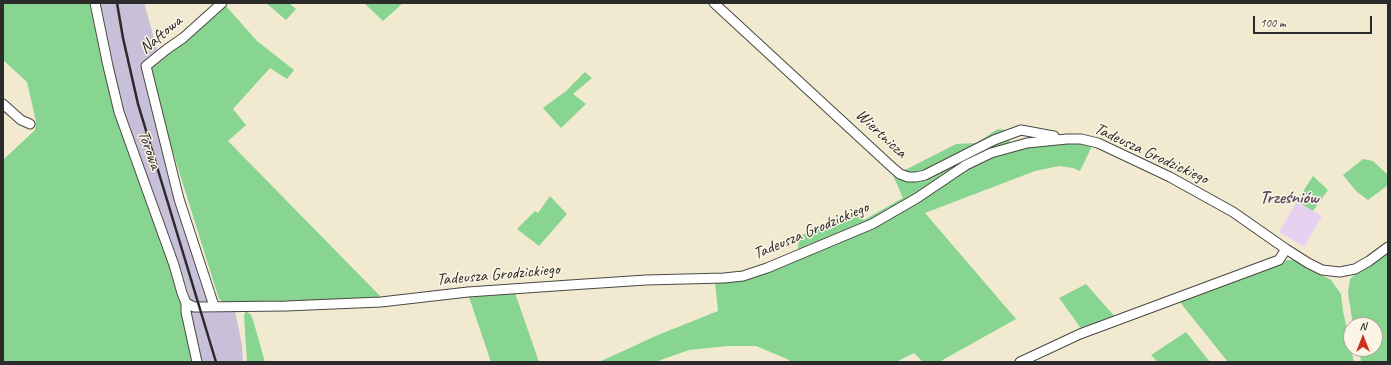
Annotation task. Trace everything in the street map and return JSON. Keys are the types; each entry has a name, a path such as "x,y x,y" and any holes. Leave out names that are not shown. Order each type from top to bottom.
{"street":[{"name":"Torowa","path":"95,3 119,112 169,249 186,303 186,312 197,362"},
{"name":"Naftowa","path":"150,79 146,66 166,49 183,38 222,3"},
{"name":"Wiertnicza","path":"714,3 900,174 916,178 925,175 994,140 1022,130 1054,136 1056,140"},
{"name":"Torowa","path":"150,79 179,198 214,306"},
{"path":"3,104 21,120 30,124"},
{"name":"Tadeusza Grodzickiego","path":"186,303 194,307 286,306 381,302 482,291 646,280 724,278 743,276 767,268 872,224 911,202 966,165 986,155 1013,146 1035,142 1076,139 1093,142 1151,168 1194,190 1226,208 1286,250 1322,270 1340,272 1350,271 1362,266 1388,247"},
{"path":"1020,362 1080,334 1279,260 1286,250"}],"shaded area":[{"path":"100,3 144,3 160,55 146,66 207,301 198,303 190,300 181,269 121,108 104,33"},
{"path":"1297,201 1322,216 1304,247 1279,232"},
{"path":"190,310 235,311 242,345 243,362 201,362"}],"green space":[{"path":"3,3 92,3 105,72 171,268 184,311 195,362 3,362 3,160 35,130 36,121 27,82 3,60"},
{"path":"266,3 289,3 296,9 286,20"},
{"path":"364,3 403,3 383,21"},
{"path":"226,6 257,41 294,70 287,79 270,68 233,109 246,125 228,141 381,297 307,302 225,303 219,299 146,66 178,42 182,45"},
{"path":"585,72 592,78 573,94 586,104 561,128 543,108 566,91"},
{"path":"998,129 1007,130 1010,142 979,154 991,157 1028,147 1064,142 1080,143 1092,146 1080,171 1073,168 1059,166 1035,171 925,213 1016,319 939,362 923,362 914,353 896,362 792,362 756,346 728,346 689,350 655,362 599,362 658,335 718,311 715,282 792,260 798,250 799,236 858,216 864,220 903,198 892,173 907,169 956,144 976,143"},
{"path":"1363,159 1373,161 1388,175 1388,185 1368,200 1357,192 1343,175"},
{"path":"1313,176 1328,190 1313,211 1297,201"},
{"path":"550,196 567,214 539,246 517,229 535,211 538,213"},
{"path":"1388,252 1388,362 1361,362 1360,357 1383,357 1383,317 1352,317 1348,293 1350,279 1359,271"},
{"path":"1294,260 1331,280 1341,294 1344,317 1343,317 1343,357 1353,357 1354,362 1228,362 1179,301 1280,261"},
{"path":"1086,284 1116,318 1083,331 1059,298"},
{"path":"515,293 539,362 491,362 469,297"},
{"path":"246,311 251,315 253,320 265,362 247,362 244,315"},
{"path":"1186,332 1210,362 1158,362 1151,355"}],"railway":[{"path":"117,3 123,38 138,104 216,362"}],"district":[{"name":"Trześniów","path":"1289,198"}]}
